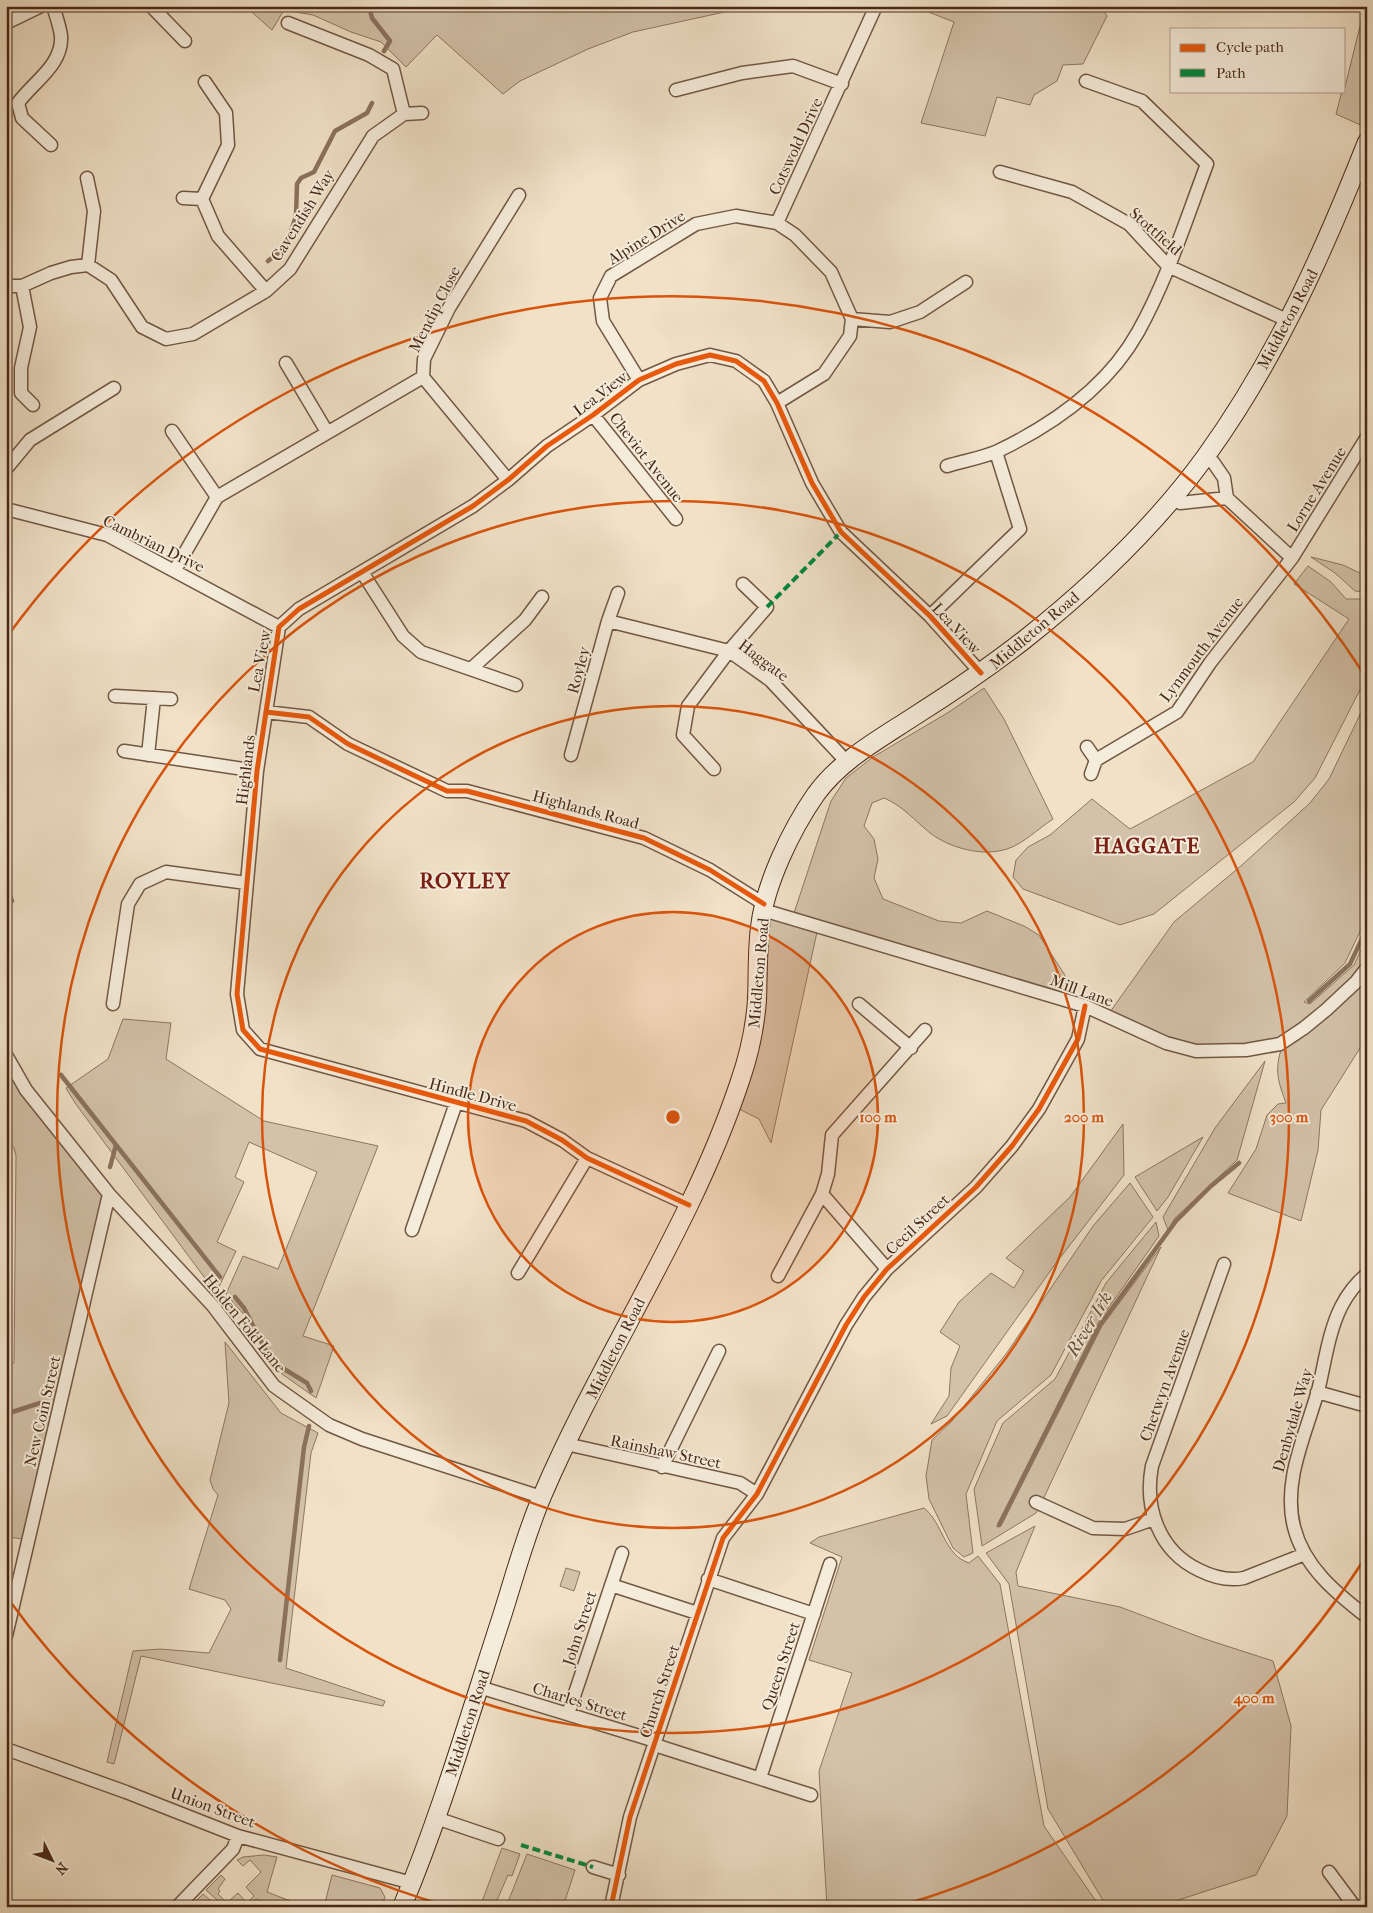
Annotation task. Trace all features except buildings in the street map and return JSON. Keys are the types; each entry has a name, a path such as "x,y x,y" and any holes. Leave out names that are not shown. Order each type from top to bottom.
{"main road":[{"name":"Middleton Road","path":"402,1907 436,1818 541,1497 566,1444 689,1205 718,1138 751,1044 757,1006 760,927 763,907 785,850 812,801 846,761 981,673 1060,610 1116,559 1172,498 1206,456 1242,402 1289,321 1327,242 1367,142"}],"street":[{"path":"6,23 41,6"},
{"path":"51,145 22,118 18,103 30,87 56,62 61,38 53,6"},
{"path":"151,6 186,41"},
{"name":"Cotswold Drive","path":"777,223 876,6"},
{"path":"288,24 368,55 393,69 404,114 422,113"},
{"name":"Cotswold Drive","path":"676,90 742,73 793,66 842,84"},
{"path":"947,466 996,452 1060,416 1114,366 1137,333 1168,266 1207,164 1142,100 1086,81"},
{"path":"205,82 226,113 228,145 202,199 218,236 266,291"},
{"name":"Cavendish Way","path":"88,265 111,280 142,327 166,339 192,334 266,291 290,269 373,136 404,114"},
{"name":"Stottfield","path":"1000,172 1072,192 1129,224 1168,266 1289,321"},
{"path":"6,286 22,286 51,273 88,265 94,211 87,178"},
{"name":"Mendip Close","path":"508,480 423,377 424,359 449,308 519,195"},
{"path":"183,198 202,199"},
{"name":"Alpine Drive","path":"639,380 602,321 600,298 611,276 696,224 736,216 777,223 795,236 832,272 852,319"},
{"path":"777,403 824,374 850,336 852,319 890,322 920,312 966,282"},
{"path":"22,286 30,327 21,368 21,393 33,406"},
{"name":"Lea View","path":"266,712 279,627 299,609 473,506 508,480 547,446 593,415 639,380 676,364 710,355 736,361 764,381 777,403 812,483 842,532 930,616 981,673"},
{"path":"286,363 327,432"},
{"path":"175,570 216,497 423,377"},
{"path":"6,469 30,440 114,388"},
{"name":"Cheviot Avenue","path":"593,415 676,519"},
{"path":"172,431 216,497"},
{"name":"Lorne Avenue","path":"1292,558 1367,437"},
{"path":"930,616 1020,529 996,452"},
{"path":"1206,456 1224,478 1227,498 1292,558"},
{"path":"1172,498 1180,503 1227,498"},
{"name":"Cambrian Drive","path":"6,509 107,535 279,627"},
{"name":"Lynmouth Avenue","path":"1096,760 1177,712 1210,663 1292,558"},
{"path":"362,572 403,636 421,652 472,668 516,685"},
{"path":"714,769 683,735 688,706 729,651 767,607 742,584"},
{"name":"Royley","path":"572,755 608,621 618,593"},
{"path":"472,668 525,620 542,597"},
{"name":"Haggate","path":"608,621 729,651 770,680 846,761"},
{"path":"115,696 171,699"},
{"path":"148,755 154,698"},
{"name":"Highlands","path":"244,1030 237,994 256,771 266,712"},
{"name":"Highlands Road","path":"266,712 309,717 348,744 447,791 466,791 644,838 710,870 763,907"},
{"path":"1087,747 1096,760 1091,774"},
{"path":"124,751 256,771"},
{"path":"113,1004 128,904 140,884 166,872 246,883"},
{"name":"Mill Lane","path":"763,907 1085,1006 1174,1045 1196,1051 1246,1050 1280,1044 1304,1028 1356,982 1367,968"},
{"path":"859,1004 911,1048"},
{"name":"Cecil Street","path":"757,1494 846,1325 864,1297 887,1269 976,1187 1012,1146 1039,1109 1078,1039 1085,1006"},
{"name":"Hindle Drive","path":"244,1030 260,1050 526,1121 562,1140 587,1158 689,1205"},
{"path":"778,1276 822,1194 828,1174 832,1135 926,1030"},
{"name":"Holden Fold Lane","path":"6,1055 26,1090 109,1194 213,1306 274,1386 329,1425 362,1439 541,1497"},
{"path":"412,1230 456,1103"},
{"path":"518,1274 587,1158"},
{"name":"New Coin Street","path":"6,1636 109,1194"},
{"path":"822,1194 887,1269"},
{"name":"Chetwyn Avenue","path":"1224,1264 1152,1466 1149,1493 1154,1519 1166,1543 1175,1554 1194,1568 1217,1577 1244,1578 1305,1554"},
{"name":"Denbydale Way","path":"1367,1274 1355,1286 1340,1309 1291,1484 1291,1513 1294,1527 1305,1554 1326,1582 1367,1617"},
{"path":"662,1467 719,1352"},
{"path":"1317,1392 1367,1406"},
{"name":"Rainshaw Street","path":"566,1444 740,1483 757,1494"},
{"name":"Church Street","path":"611,1907 630,1817 708,1579 723,1538 757,1494"},
{"path":"1036,1502 1093,1528 1125,1529 1154,1519"},
{"name":"John Street","path":"568,1714 622,1553"},
{"name":"Queen Street","path":"760,1778 830,1564"},
{"path":"708,1579 814,1614"},
{"path":"611,1586 697,1613"},
{"name":"Charles Street","path":"479,1686 812,1795"},
{"name":"Union Street","path":"6,1749 126,1792 238,1836 412,1883"},
{"path":"436,1818 498,1839"},
{"path":"177,1907 233,1848 238,1836"},
{"path":"593,1867 619,1875"},
{"path":"1329,1872 1355,1907"}],"shaded area":[{"path":"245,6 752,6 633,32 588,49 520,81 503,94 437,35 406,67 381,42 351,32 313,15 284,10 272,30"},
{"path":"913,6 1100,6 1107,16 1083,64 1063,65 1057,81 1034,95 1030,105 997,97 985,136 921,123 954,22"},
{"path":"1365,6 1367,119 1365,127 1336,114 1342,92 1346,92 1346,83"},
{"path":"1311,557 1343,565 1362,574 1367,566 1367,592 1355,591 1335,573"},
{"path":"1308,566 1331,582 1346,599 1367,599 1367,676 1315,778 1294,802 1154,914 1120,925 1023,889 1013,877 1016,860 1028,847 1050,835 1092,799 1130,829 1253,762 1349,619 1294,584"},
{"path":"984,688 1004,719 1053,819 1013,847 987,852 967,850 947,843 930,833 903,809 884,798 872,803 864,826 874,839 878,859 874,878 883,899 939,921 961,923 987,911 1024,926 1039,935 1068,980 1072,998 794,913 831,801 846,778 873,757 949,712"},
{"path":"1367,700 1367,917 1345,963 1304,1002 1310,1004 1354,965 1367,937 1367,962 1328,1004 1277,1040 1200,1048 1168,1038 1110,1012 1174,922 1242,865 1310,803 1329,779"},
{"path":"770,915 817,932 771,1143 759,1119 739,1109 760,1042 766,993"},
{"path":"1367,975 1367,1037 1321,1110 1318,1150 1301,1221 1228,1193 1256,1149 1267,1115 1278,1104 1286,1103 1278,1075 1278,1062 1282,1047"},
{"path":"123,1019 171,1023 166,1059 264,1121 378,1146 303,1336 334,1346 316,1398 282,1374 246,1317 226,1294 243,1256 278,1269 317,1172 249,1142 235,1177 244,1182 217,1242 236,1251 216,1293 75,1103 66,1088 108,1059"},
{"path":"1265,1061 1237,1160 1175,1218 1168,1230 1163,1217 1215,1128"},
{"path":"6,1065 106,1195 24,1539 6,1537 6,1364 14,1363 16,1156 14,1148 6,1136"},
{"path":"1123,1124 1124,1175 1056,1263 947,1416 931,1424 949,1396 951,1368 960,1346 940,1332 959,1302 991,1273 1014,1288 1024,1271 1006,1258 1070,1197"},
{"path":"1203,1137 1168,1197 1157,1211 1135,1177"},
{"path":"1130,1183 1153,1217 1101,1281 1051,1375 997,1421 966,1494 973,1553 964,1557 953,1548 929,1499 926,1476 932,1440 952,1421 1006,1354 1093,1226"},
{"path":"1156,1222 1159,1236 1098,1323 997,1527 1001,1526 1102,1326 1161,1247 1040,1506 1036,1513 982,1546 974,1489 1003,1423 1055,1379 1106,1283"},
{"path":"225,1342 281,1413 318,1433 311,1453 286,1668 385,1701 383,1706 141,1656 114,1764 107,1762 133,1651 160,1649 209,1653 231,1609 225,1600 189,1589 218,1495 213,1489 210,1480 229,1403"},
{"path":"924,1508 936,1522 954,1553 969,1563 978,1556 1000,1584 1044,1826 1100,1907 827,1907 819,1771 852,1673 809,1660 842,1557 810,1543 819,1537"},
{"path":"1035,1526 1016,1572 1018,1586 1120,1607 1205,1639 1273,1661 1291,1726 1287,1816 1256,1875 1166,1904 1144,1907 1107,1907 1048,1809 1009,1584 986,1553"},
{"path":"566,1568 580,1572 574,1591 560,1586"},
{"path":"502,1848 520,1854 512,1876 508,1875 494,1907 480,1907"},
{"path":"527,1854 575,1870 563,1907 556,1907 536,1900 534,1907 506,1907"},
{"path":"264,1855 277,1857 267,1892 306,1907 273,1906 256,1899 252,1907 236,1905 225,1907 206,1890 221,1875 225,1879 218,1889 220,1891 218,1894 225,1901 229,1901 238,1893 247,1903 254,1896 246,1887 261,1872 250,1860 243,1866 237,1860 243,1857"},
{"path":"332,1875 380,1888 385,1897 381,1907 324,1907"},
{"path":"203,1894 218,1907 213,1907 209,1903 206,1907 190,1907"}],"waterway":[{"path":"369,6 372,18 390,41 384,51"},
{"path":"268,261 278,253 289,238 296,216 297,184 301,178 314,172 335,131 367,113 372,103"},
{"path":"6,886 12,901"},
{"name":"River Irk","path":"1309,1001 1350,964 1367,928"},
{"path":"61,1075 220,1277"},
{"path":"110,1167 116,1145"},
{"name":"River Irk","path":"999,1525 1100,1325 1176,1221 1211,1186 1239,1163"},
{"path":"235,1297 244,1308 271,1361 307,1383 311,1391"},
{"path":"6,1414 40,1403"},
{"path":"280,1660 304,1447 309,1426"}],"marked path":[{"path":"767,607 841,532"},
{"path":"521,1845 593,1867"}],"cycle path":[{"path":"266,712 279,627 299,609 473,506 508,480 547,446 593,415 639,380 676,364 710,355 736,361 764,381 777,403 812,483 841,532 930,616 981,673"},
{"path":"689,1205 587,1158 562,1140 526,1121 260,1049 243,1030 237,994 257,771 266,712 309,717 348,744 447,791 467,791 644,838 710,870 764,904"},
{"path":"611,1907 630,1817 723,1538 757,1494 846,1325 864,1297 887,1269 976,1187 1012,1146 1039,1109 1078,1039 1085,1006"}],"district":[{"name":"HAGGATE","path":"1147,846"},
{"name":"ROYLEY","path":"465,881"}]}
